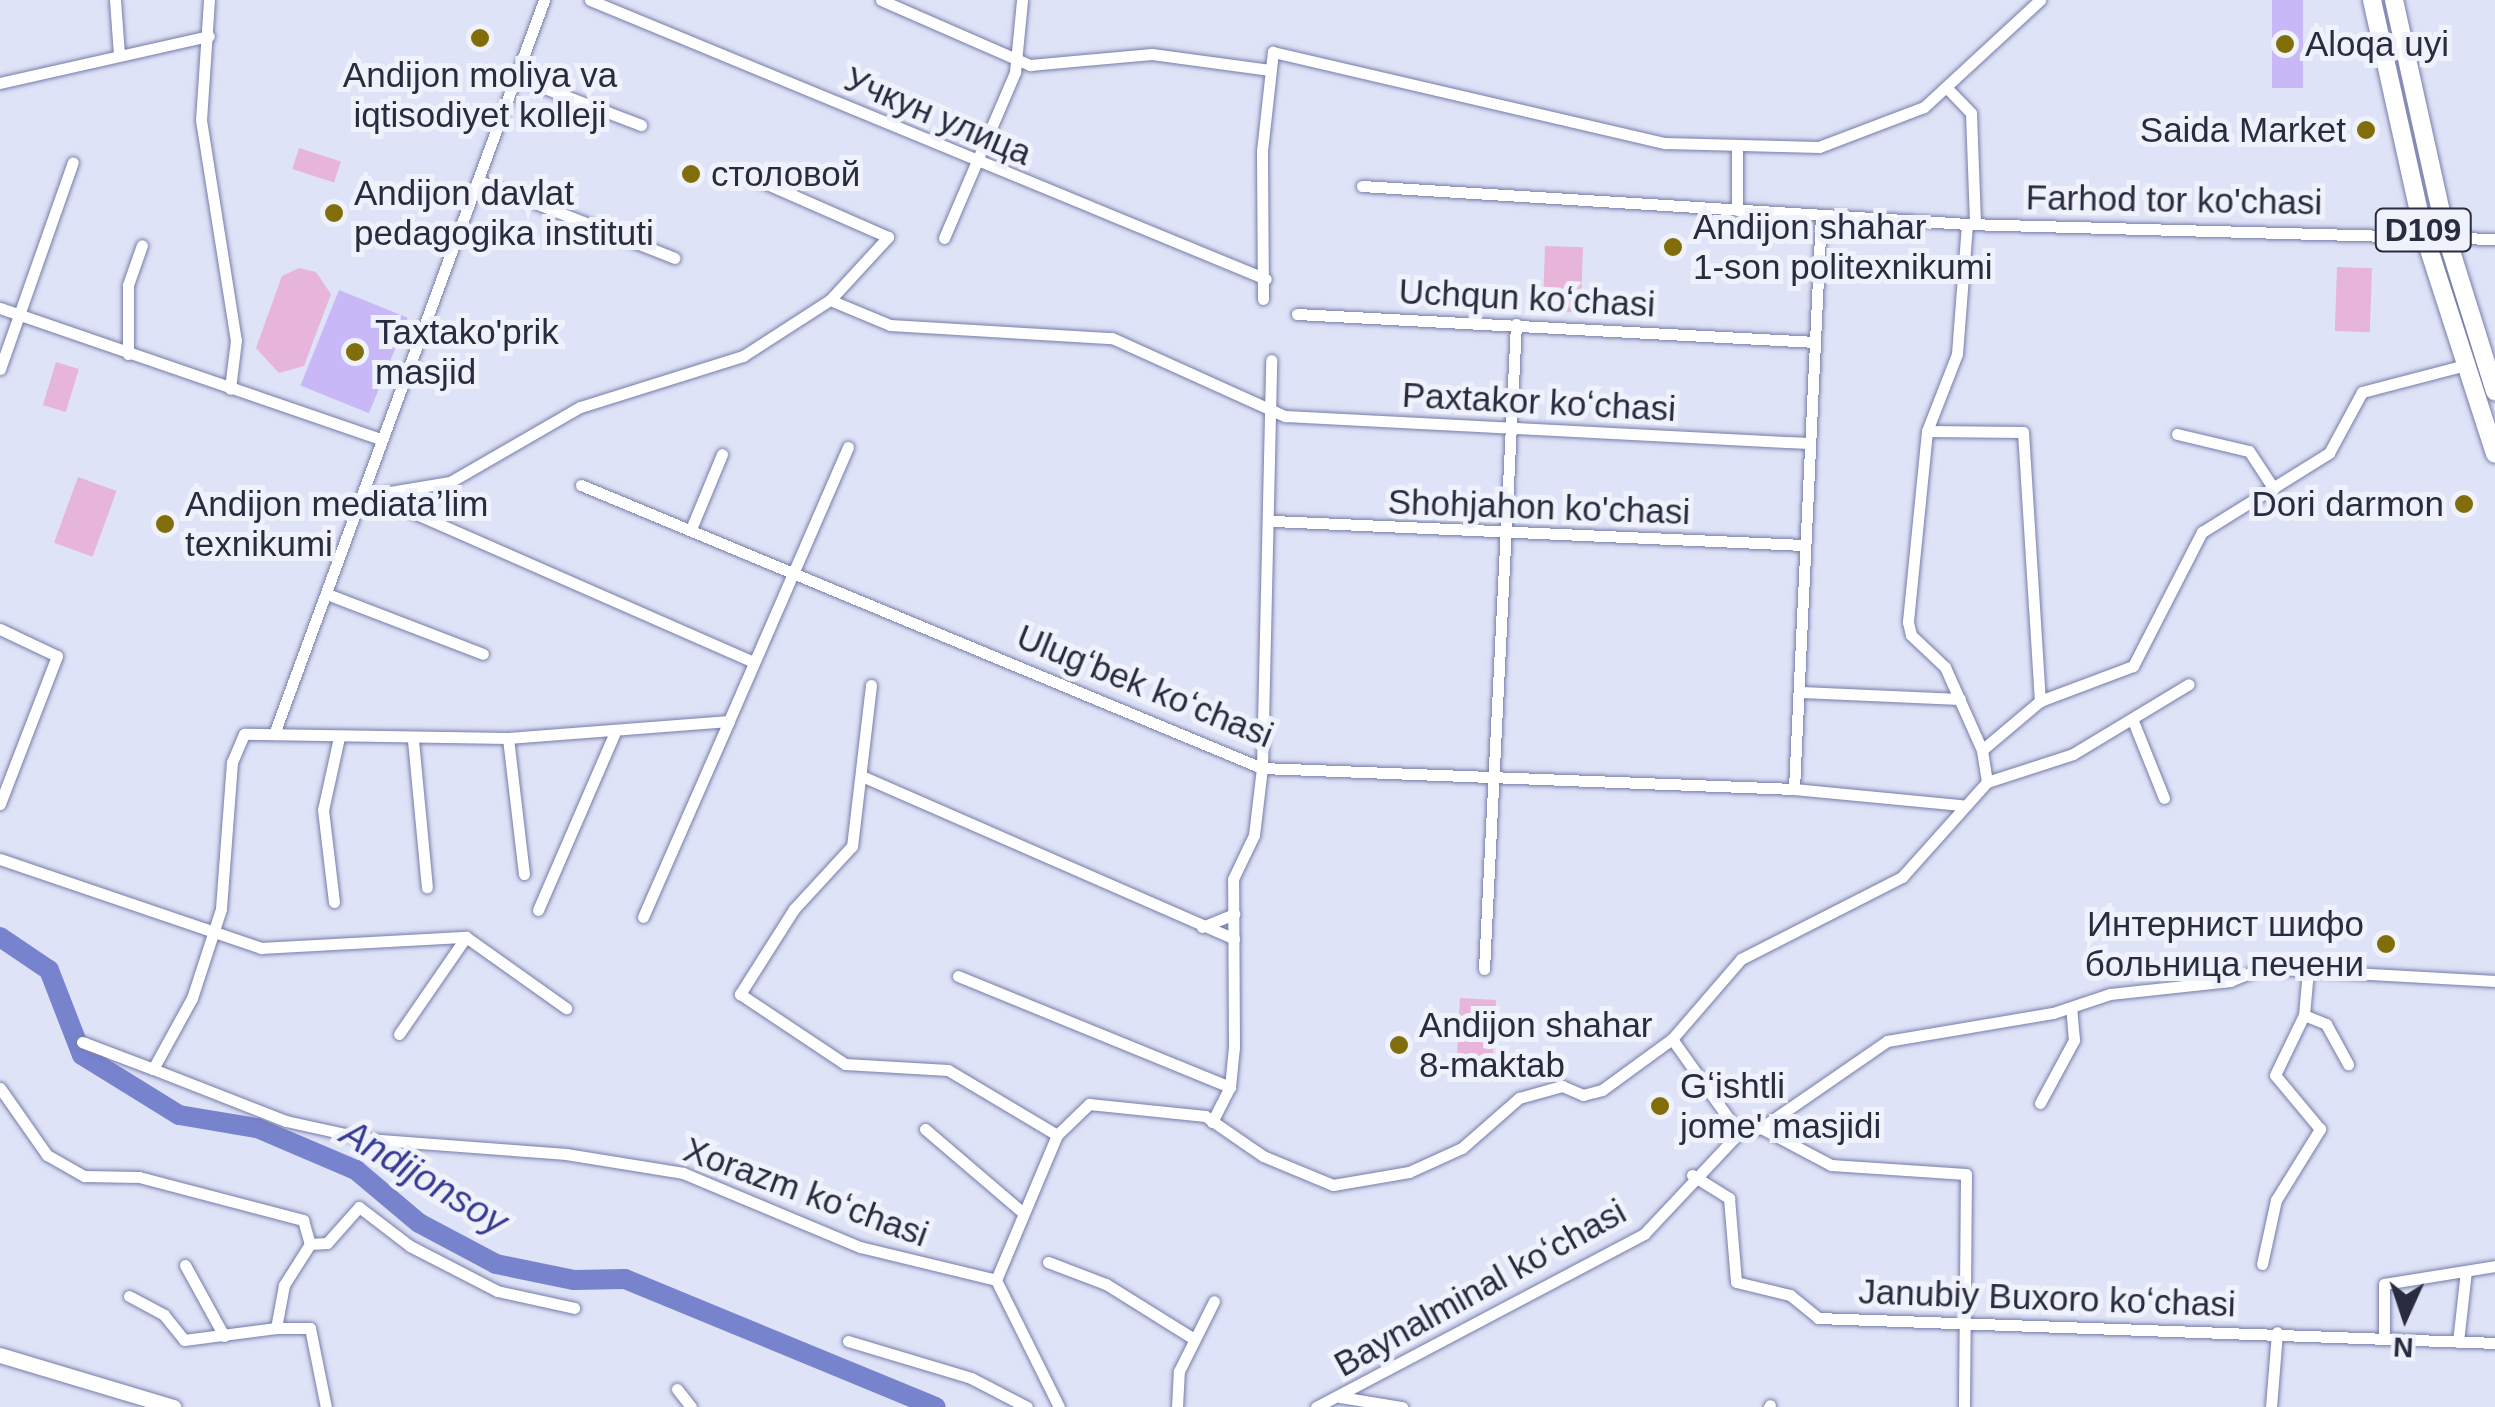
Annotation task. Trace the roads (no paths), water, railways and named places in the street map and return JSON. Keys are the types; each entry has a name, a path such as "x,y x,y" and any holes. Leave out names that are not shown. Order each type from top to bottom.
{"main road":[{"name":"D109","path":"2372,0 2424,234 2495,454"},
{"name":"D109","path":"2395,1 2446,235 2495,390"},
{"path":"0,1356 173,1407"}],"street":[{"path":"115,0 119,54"},
{"path":"209,0 201,120 236,340 230,389"},
{"path":"274,734 368,493 378,438 479,180 544,0"},
{"name":"Учкун улица","path":"590,0 1266,279"},
{"path":"882,0 1018,61 1152,54 1270,70"},
{"path":"917,15 918,0"},
{"path":"944,238 1018,61 1022,0"},
{"path":"1263,298 1270,70 1278,52 1598,131 1737,146 1819,147 1924,107 2040,0"},
{"path":"0,83 209,36"},
{"path":"516,77 641,125"},
{"path":"1946,87 1971,113 1972,224 1957,354 1927,431 1908,622 1960,699 1982,750 1987,782"},
{"path":"1737,146 1737,210"},
{"path":"0,370 73,162"},
{"path":"368,493 450,482 580,408 743,356 830,300 888,237 756,178"},
{"path":"479,180 674,258"},
{"name":"Farhod tor ko'chasi","path":"1362,186 1972,224 2495,239"},
{"path":"1794,789 1821,215"},
{"path":"128,354 128,286 142,245"},
{"name":"Paxtakor koʻchasi","path":"830,300 890,325 1112,338 1285,416 1808,443"},
{"path":"0,308 378,438"},
{"name":"Uchqun koʻchasi","path":"1297,314 1814,342"},
{"path":"1484,969 1516,324"},
{"path":"1212,1122 1230,1088 1234,875 1254,835 1262,768 1273,521 1271,360"},
{"path":"1982,750 2040,701 2133,666 2202,532 2329,453 2362,392 2466,364"},
{"path":"1927,431 2023,432 2040,701"},
{"path":"2178,434 2248,451 2274,489"},
{"path":"643,917 848,447"},
{"path":"691,529 722,454"},
{"name":"Ulugʻbek koʻchasi","path":"581,485 1262,768 1794,789 1961,804"},
{"path":"368,493 753,662"},
{"name":"Shohjahon ko'chasi","path":"1273,521 1803,545"},
{"path":"326,594 483,654"},
{"path":"0,629 57,656 0,804"},
{"path":"871,684 864,776 852,846 794,909 740,994 845,1064 948,1070 1057,1135"},
{"path":"1059,1407 996,1280 1021,1211 1057,1135 1080,1109 1098,1103 1212,1122 1263,1156 1333,1185 1409,1172 1462,1148 1519,1098 1562,1086 1584,1096 1602,1090 1672,1039 1741,959 1902,878 1961,804 1987,782 2073,754 2133,722 2189,684"},
{"path":"1801,692 1960,699"},
{"path":"154,1069 192,998 213,936 236,742 244,734 413,740 508,738 614,734 730,721"},
{"path":"2133,722 2164,798"},
{"path":"538,910 614,734"},
{"path":"334,902 323,810 339,736"},
{"path":"508,738 524,874"},
{"path":"413,740 427,887"},
{"path":"864,776 1234,938"},
{"path":"0,859 213,936 261,948 466,938 566,1008"},
{"path":"1202,926 1234,914"},
{"path":"399,1034 466,938"},
{"name":"Baynalminal koʻchasi","path":"1316,1407 1644,1234 1692,1175 1739,1133 1761,1128 1888,1041 2071,1008 2110,994 2230,981 2263,968 2495,981"},
{"path":"2262,1264 2276,1200 2320,1129 2275,1076 2304,1016 2308,970"},
{"path":"958,976 1230,1088"},
{"path":"2040,1102 2074,1040 2071,1008"},
{"path":"2304,1016 2326,1024 2348,1064"},
{"path":"1672,1039 1739,1133"},
{"name":"Xorazm koʻchasi","path":"82,1042 286,1122 367,1139 566,1154 683,1173 860,1246 996,1280"},
{"path":"0,1088 46,1155 84,1176 138,1177 248,1200 303,1220 310,1244 284,1285 276,1328"},
{"path":"1761,1128 1831,1164 1966,1174 1964,1407"},
{"path":"924,1129 1021,1211"},
{"name":"Janubiy Buxoro koʻchasi","path":"1692,1175 1729,1198 1736,1282 1790,1295 1818,1318 2495,1343"},
{"path":"310,1244 327,1244 359,1207 410,1246 498,1290 574,1308"},
{"path":"1048,1262 1106,1284 1194,1339"},
{"path":"186,1265 224,1336"},
{"path":"2384,1337 2384,1284 2495,1266"},
{"path":"2458,1342 2466,1272"},
{"path":"129,1296 164,1315 179,1338 310,1328 326,1407"},
{"path":"1176,1407 1179,1371 1214,1301"},
{"path":"2272,1407 2277,1332"},
{"path":"848,1341 971,1378 1027,1407"},
{"path":"677,1389 691,1407"},
{"path":"1340,1397 1402,1407"}],"waterway":[{"name":"Andijonsoy","path":"0,937 49,970 82,1055 179,1115 257,1128 356,1170 419,1223 496,1264 574,1280 625,1279 936,1407"}],"place":[{"name":"Andijon moliya va iqtisodiyet kolleji","path":"480,38"},
{"name":"Aloqa uyi","path":"2285,44"},
{"name":"Saida Market","path":"2366,130"},
{"name":"столовой","path":"691,174"},
{"name":"Andijon davlat pedagogika instituti","path":"334,213"},
{"name":"Andijon shahar 1-son politexnikumi","path":"1673,247"},
{"name":"Taxtako'prik masjid","path":"355,352"},
{"name":"Dori darmon","path":"2464,504"},
{"name":"Andijon mediataʼlim texnikumi","path":"165,524"},
{"name":"Интернист шифо больница печени","path":"2386,944"},
{"name":"Andijon shahar 8-maktab","path":"1399,1045"},
{"name":"Gʻishtli jome' masjidi","path":"1660,1106"}]}
